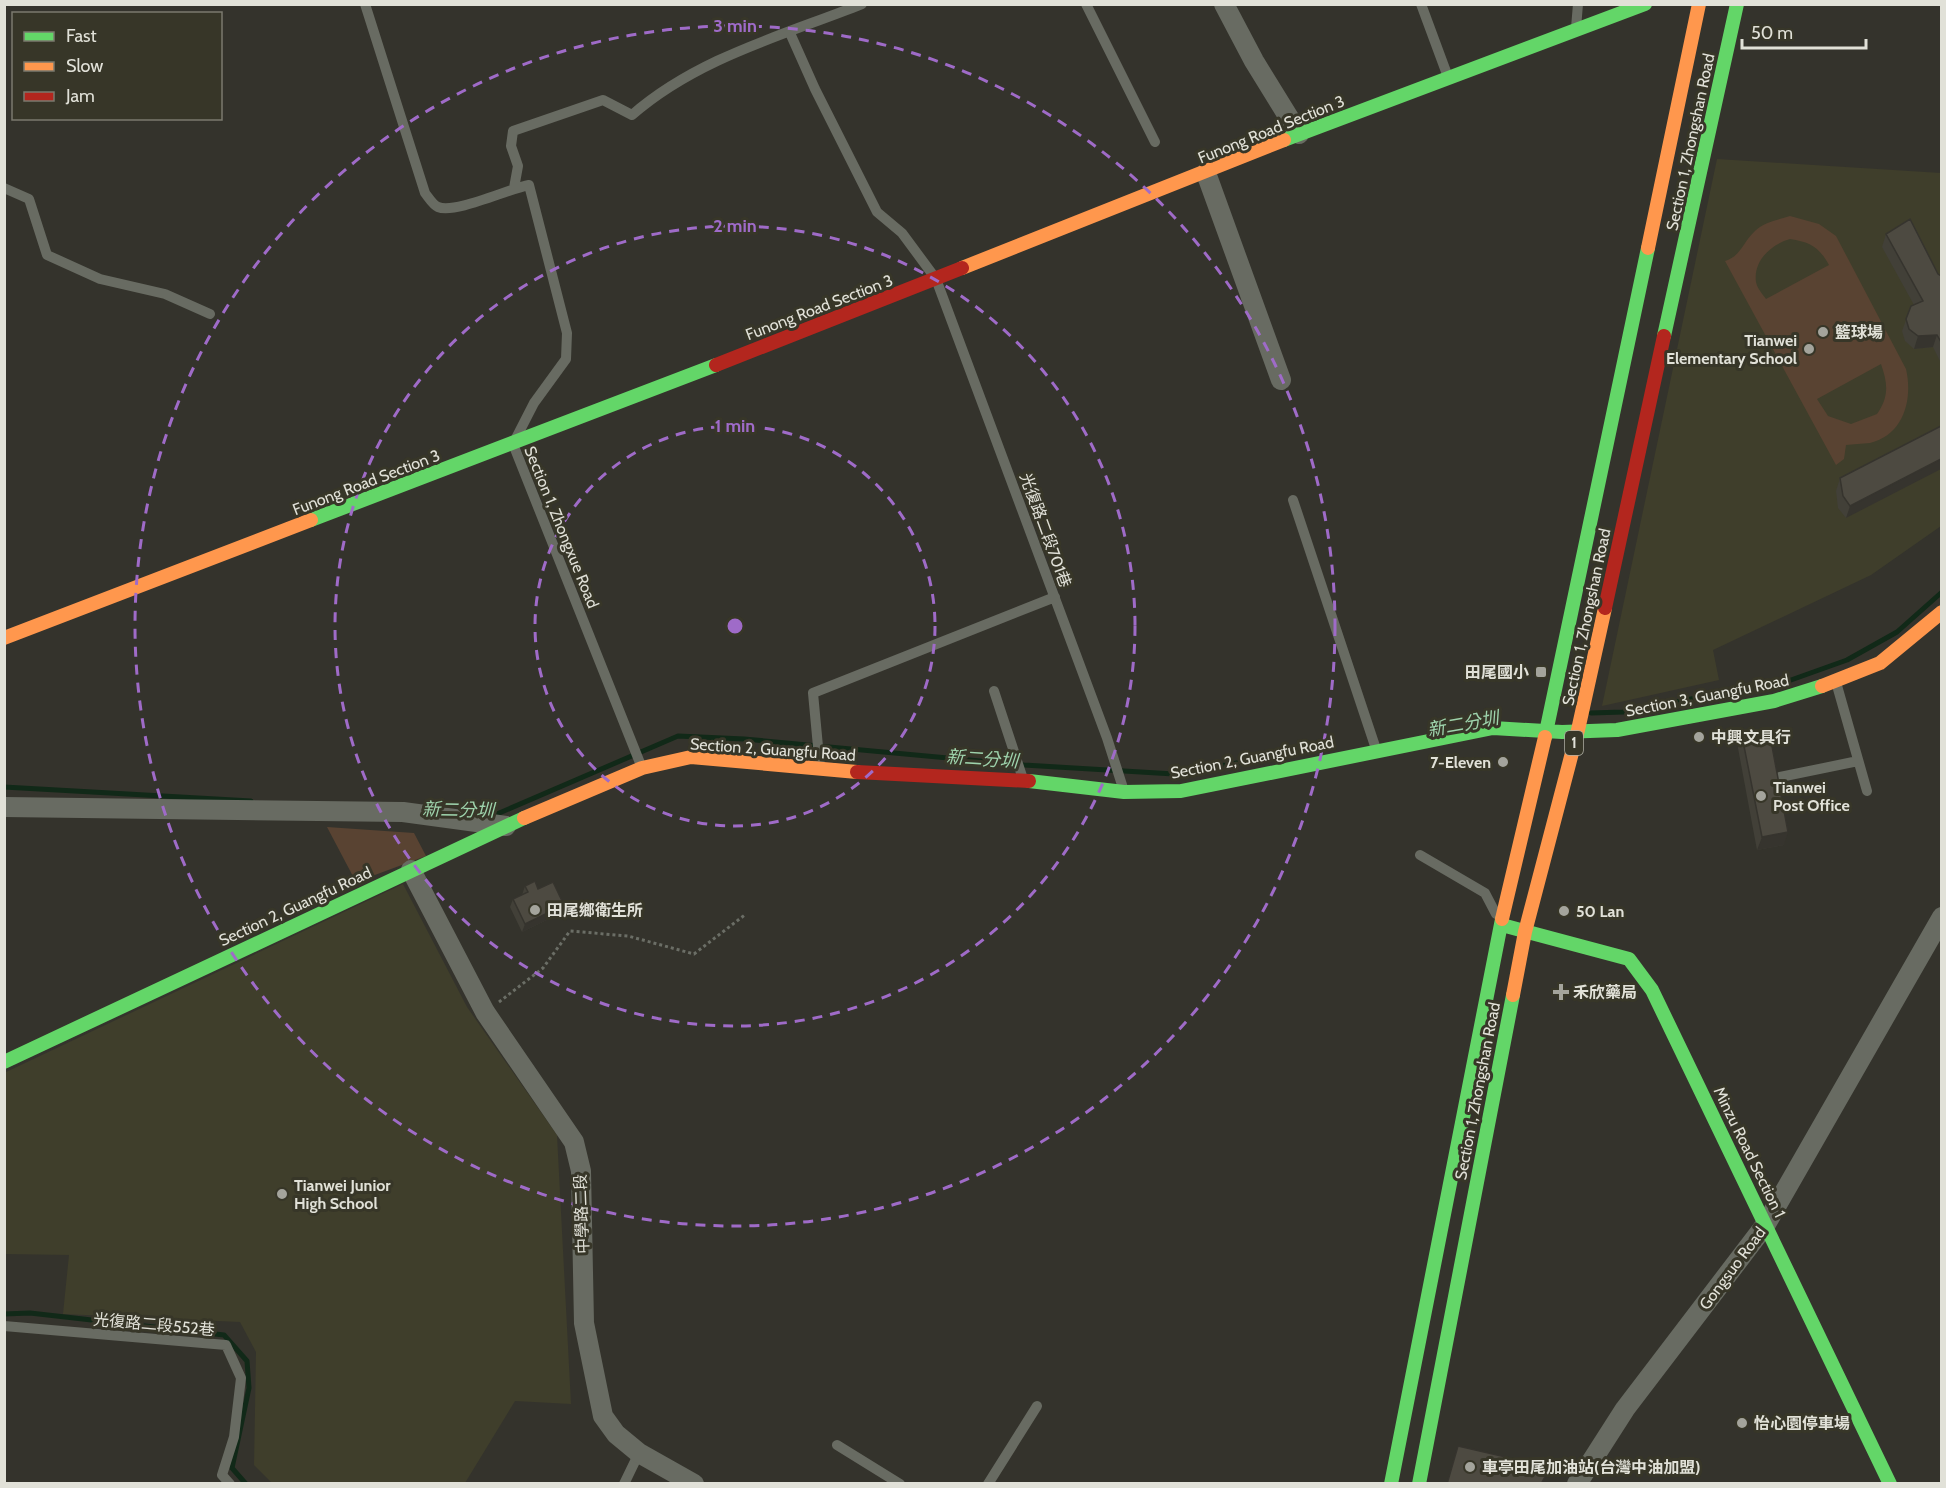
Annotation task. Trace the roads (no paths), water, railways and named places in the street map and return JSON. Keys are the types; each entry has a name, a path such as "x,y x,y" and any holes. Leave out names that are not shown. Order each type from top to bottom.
{"street":[{"path":"1224,4 1254,61 1299,134"},
{"name":"Funong Road Section 3","path":"4,638 513,444 1206,173 1299,134 1645,4"},
{"name":"Section 1, Zhongshan Road","path":"1391,1484 1501,925 1546,731 1699,4"},
{"name":"Section 1, Zhongshan Road","path":"1419,1484 1525,932 1578,730 1737,4"},
{"path":"1206,173 1281,380"},
{"name":"Section 3, Guangfu Road","path":"1562,732 1617,730 1774,702 1836,682 1880,663 1914,637 1941,612"},
{"name":"Section 2, Guangfu Road","path":"4,1062 506,826 642,768 692,757 820,768 1023,780 1124,792 1181,791 1493,728 1562,732"},
{"path":"4,807 403,812 506,826"},
{"name":"中學路二段","path":"411,870 485,1012 574,1142 581,1171 584,1323 603,1416 616,1434 639,1454 694,1484"},
{"name":"Gongsuo Road","path":"1576,1484 1625,1408 1766,1224 1941,917"},
{"name":"Minzu Road Section 1","path":"1501,925 1611,952 1629,959 1652,990 1890,1484"}],"lane":[{"path":"365,4 425,194 435,206 444,208 485,200 514,188 518,166 511,146 513,131 603,100 632,115 654,96 722,58 862,4"},
{"path":"1086,4 1155,142"},
{"path":"1421,4 1448,78"},
{"path":"1575,30 1578,4"},
{"name":"光復路二段701巷","path":"790,33 815,90 877,212 902,233 936,279 1107,738 1124,792"},
{"name":"Section 1, Zhongxue Road","path":"514,188 528,185 567,333 566,359 534,403 513,444 642,768"},
{"path":"4,188 29,198 47,255 100,279 165,294 210,314"},
{"path":"1293,500 1376,750"},
{"path":"820,768 813,693 1055,597"},
{"path":"1836,682 1867,791"},
{"path":"994,691 1023,780"},
{"path":"1780,777 1858,761"},
{"path":"1420,855 1485,893 1501,925"},
{"name":"光復路二段552巷","path":"4,1326 226,1345 241,1378 234,1437 222,1475 230,1484"},
{"path":"988,1484 1037,1406"},
{"path":"837,1445 900,1484"},
{"path":"624,1484 639,1454"}],"waterway":[{"name":"新二分圳","path":"1591,713 1623,712 1791,680 1847,660 1897,632 1942,592"},
{"name":"新二分圳","path":"479,813 497,814 678,736 744,739 1024,765 1174,774 1288,754"},
{"name":"新二分圳","path":"4,787 251,801"},
{"path":"4,1314 30,1313 224,1335 247,1361 249,1388 232,1468 246,1484"}],"place":[{"name":"籃球場","path":"1823,332"},
{"name":"Tianwei Elementary School","path":"1809,349"},
{"name":"田尾國小","path":"1541,672"},
{"name":"中興文具行","path":"1699,737"},
{"name":"7-Eleven","path":"1503,762"},
{"name":"Tianwei Post Office","path":"1761,796"},
{"name":"田尾鄉衛生所","path":"535,910"},
{"name":"50 Lan","path":"1564,911"},
{"name":"禾欣藥局","path":"1561,992"},
{"name":"Tianwei Junior High School","path":"282,1194"},
{"name":"怡心園停車場","path":"1742,1423"},
{"name":"車亭田尾加油站(台灣中油加盟)","path":"1470,1467"}]}
